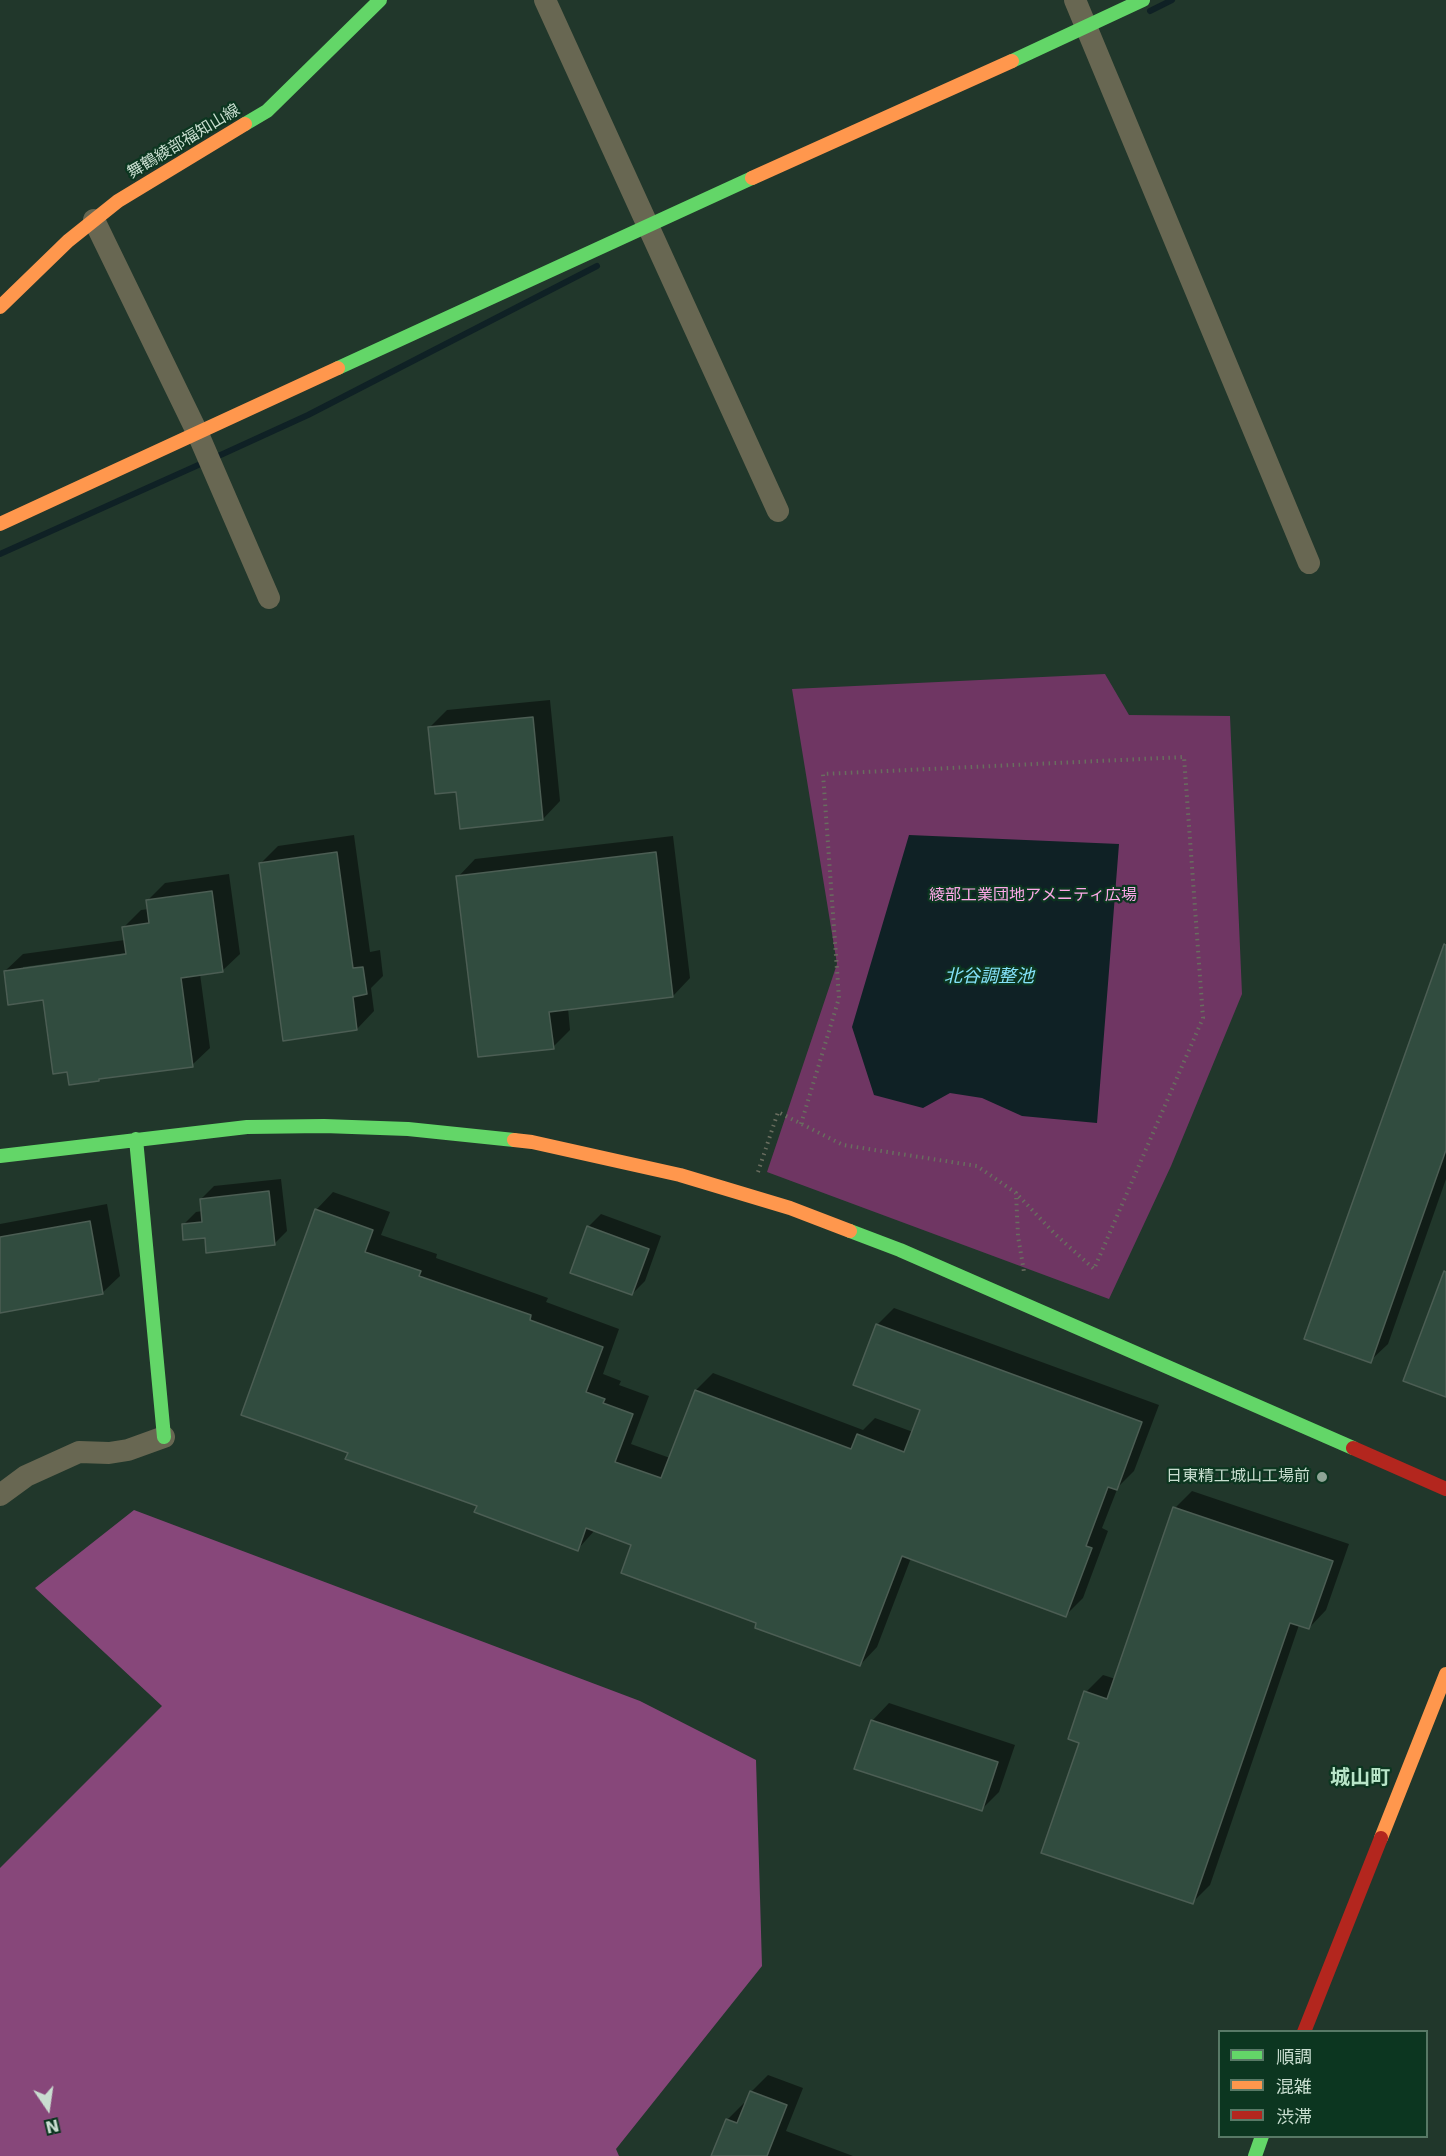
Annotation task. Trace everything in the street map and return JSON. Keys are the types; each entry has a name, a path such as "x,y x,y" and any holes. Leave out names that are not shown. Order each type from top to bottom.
{"street":[{"name":"舞鶴綾部福知山線","path":"0,307 68,241 118,201 267,111 380,0"},
{"path":"545,0 778,512"},
{"path":"1075,0 1309,563"},
{"path":"0,524 1143,0"},
{"path":"94,220 198,434 269,598"},
{"path":"0,1156 247,1127 324,1126 408,1129 532,1142 680,1175 790,1208 900,1250 1446,1489"},
{"path":"0,1496 26,1476 79,1452 109,1453 128,1450 164,1437 136,1139"},
{"path":"1304,2030 1446,1674"},
{"path":"1255,2156 1261,2138"}],"path":[{"path":"750,1196 778,1112 801,1124 843,1145 977,1166 1016,1193 1055,1234 1094,1269 1203,1018 1184,757 823,774 839,998 801,1124"},
{"path":"1016,1193 1018,1236 1024,1272"}],"green space":[{"name":"綾部工業団地アメニティ広場","path":"1105,674 1129,715 1230,716 1242,994 1171,1166 1109,1299 767,1172 837,964 792,689"}],"shaded area":[{"path":"134,1510 640,1701 756,1760 762,1966 616,2149 619,2156 0,2156 0,1868 162,1706 35,1588"}],"water":[{"name":"北谷調整池","path":"909,835 1119,844 1097,1123 1022,1116 982,1098 950,1093 923,1108 874,1095 852,1027"}],"building":[{"path":"533,717 543,820 460,829 456,792 435,794 428,727"},
{"path":"337,852 353,968 363,967 367,994 353,997 357,1030 283,1041 259,863"},
{"path":"656,852 673,997 549,1012 554,1049 478,1057 456,876"},
{"path":"212,891 223,972 181,978 193,1067 69,1085 67,1072 53,1074 43,1000 8,1005 4,971 126,954 122,927 149,923 146,900"},
{"path":"1444,944 1446,945 1446,1150 1371,1363 1304,1339"},
{"path":"269,1191 275,1245 206,1253 205,1238 183,1240 182,1224 202,1222 200,1199"},
{"path":"315,1209 373,1230 365,1252 421,1271 419,1276 531,1315 530,1320 603,1347 586,1392 605,1399 603,1403 633,1414 615,1462 661,1478 695,1390 851,1449 857,1434 904,1452 920,1410 853,1385 876,1324 1142,1422 1117,1490 1108,1487 1086,1546 1092,1548 1066,1617 902,1556 860,1666 755,1628 756,1623 621,1573 631,1545 586,1528 578,1551 474,1512 477,1506 345,1459 348,1453 241,1415"},
{"path":"90,1221 103,1294 0,1313 0,1237"},
{"path":"587,1226 649,1249 632,1295 570,1273"},
{"path":"1444,1271 1446,1272 1446,1397 1403,1381"},
{"path":"1173,1507 1333,1561 1309,1629 1290,1623 1193,1904 1041,1853 1079,1743 1068,1739 1084,1691 1107,1699"},
{"path":"871,1720 998,1762 982,1811 854,1769"},
{"path":"750,2091 787,2105 767,2156 711,2156 726,2119 737,2123"}],"waterway":[{"path":"1150,11 1172,0"},
{"path":"214,458 308,415 597,266"},
{"path":"0,554 205,462"}],"traffic: fast":[{"path":"245,124 267,111 380,0"},
{"path":"1012,61 1143,0"},
{"path":"338,368 752,178"},
{"path":"0,1156 247,1127 324,1126 408,1129 514,1140"},
{"path":"136,1139 164,1437"},
{"path":"850,1231 900,1250 1353,1448"},
{"path":"1255,2156 1261,2138"}],"traffic: slow":[{"path":"752,178 1012,61"},
{"path":"0,307 68,241 118,201 245,124"},
{"path":"0,524 338,368"},
{"path":"514,1140 680,1175 790,1208 850,1231"},
{"path":"1381,1838 1446,1674"}],"traffic: jam":[{"path":"1353,1448 1446,1489"},
{"path":"1305,2030 1381,1838"}],"place":[{"name":"日東精工城山工場前","path":"1322,1477"}],"district":[{"name":"城山町","path":"1360,1779"}]}
